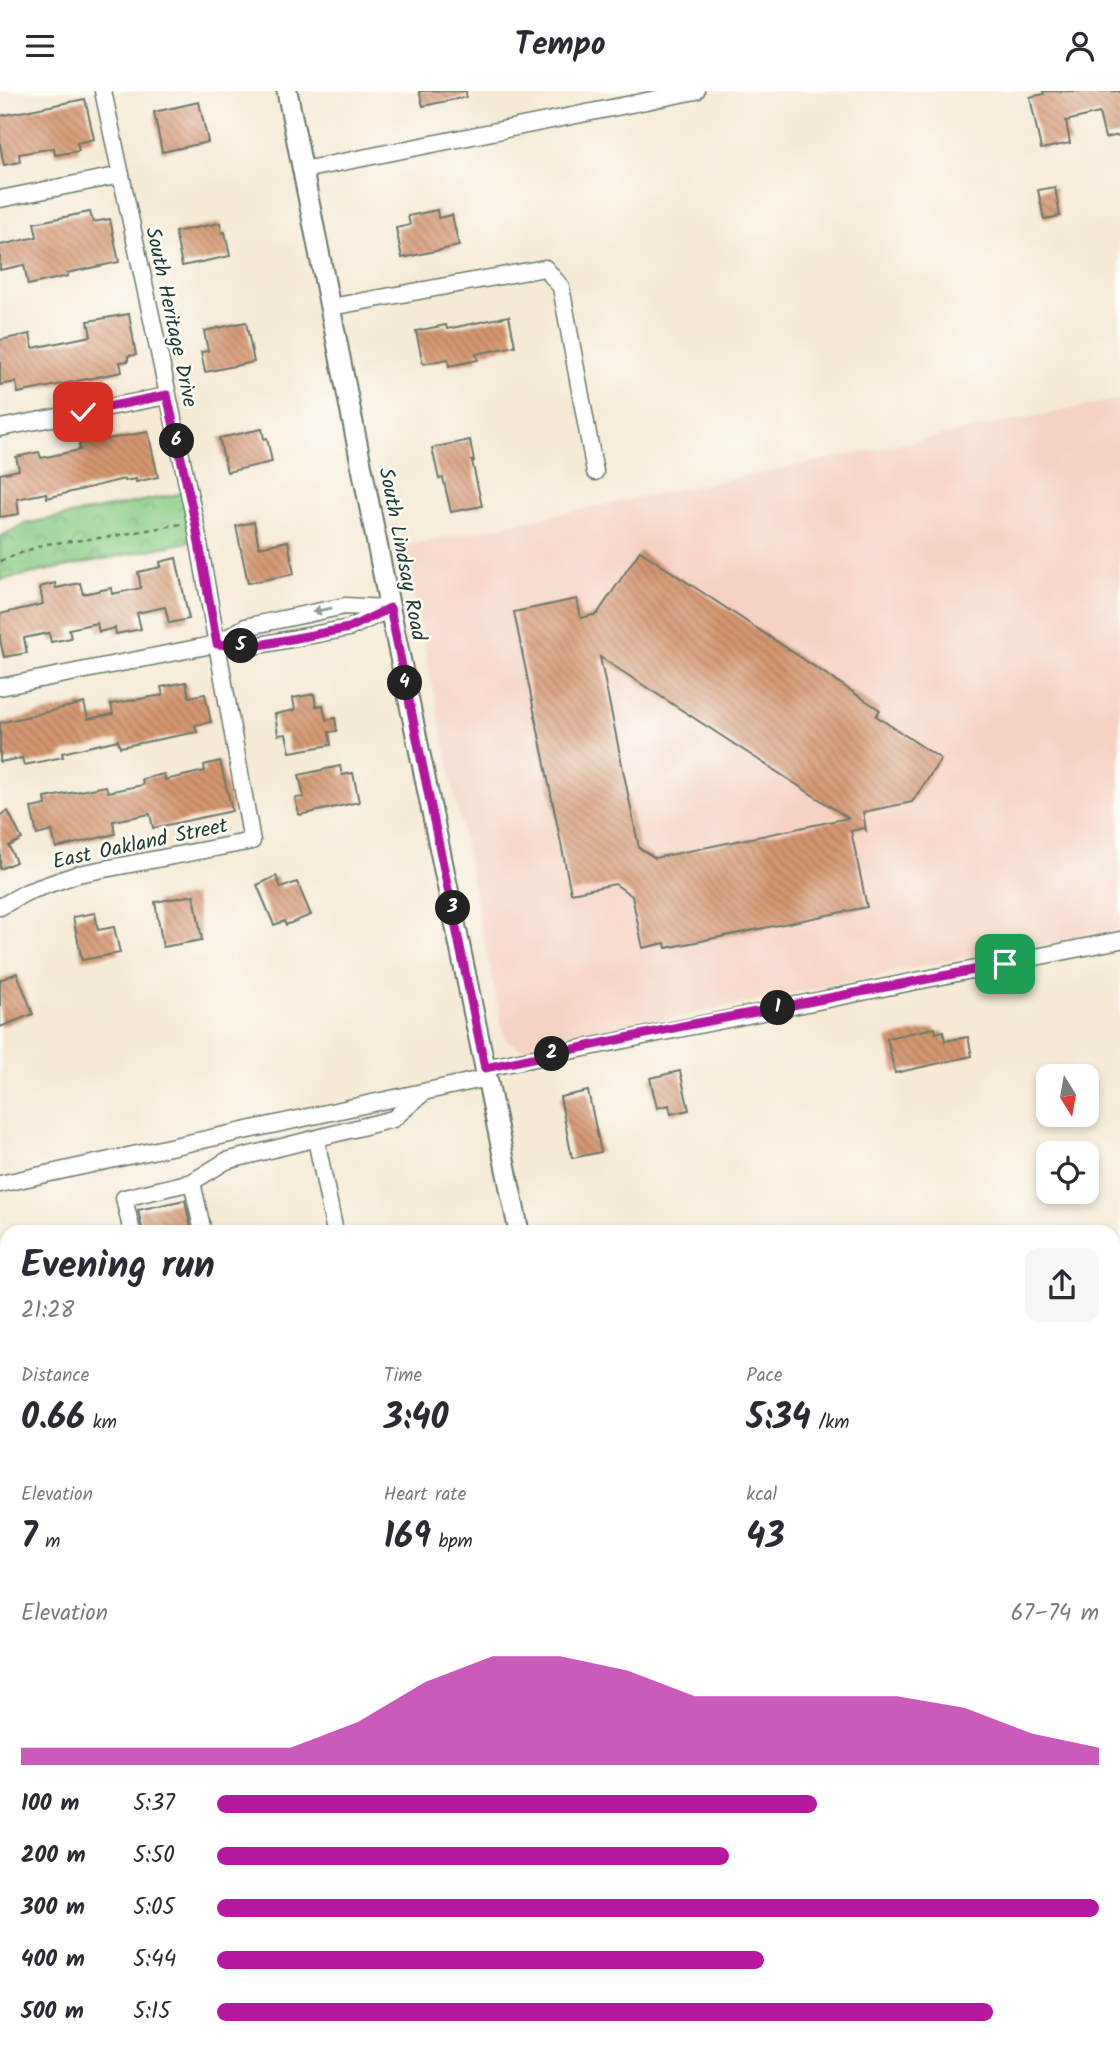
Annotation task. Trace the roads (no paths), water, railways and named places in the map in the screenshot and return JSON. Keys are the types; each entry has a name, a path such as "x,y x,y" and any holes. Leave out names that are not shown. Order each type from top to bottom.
{"main road":[{"name":"South Lindsay Road","path":"287,91 518,1225"}],"street":[{"name":"South Heritage Drive","path":"103,91 195,521 252,841"},
{"path":"303,170 696,91"},
{"path":"0,199 121,175"},
{"path":"331,307 545,268 561,287 595,472"},
{"path":"0,428 167,395"},
{"path":"0,687 217,644 249,647 349,628 390,608"},
{"name":"East Oakland Street","path":"0,907 27,892 78,874 252,841"},
{"path":"0,1185 425,1092 486,1073 1120,940"},
{"path":"130,1225 124,1198 192,1182 226,1161 393,1119 425,1092"},
{"path":"316,1139 334,1225"},
{"path":"192,1182 201,1225"}]}
